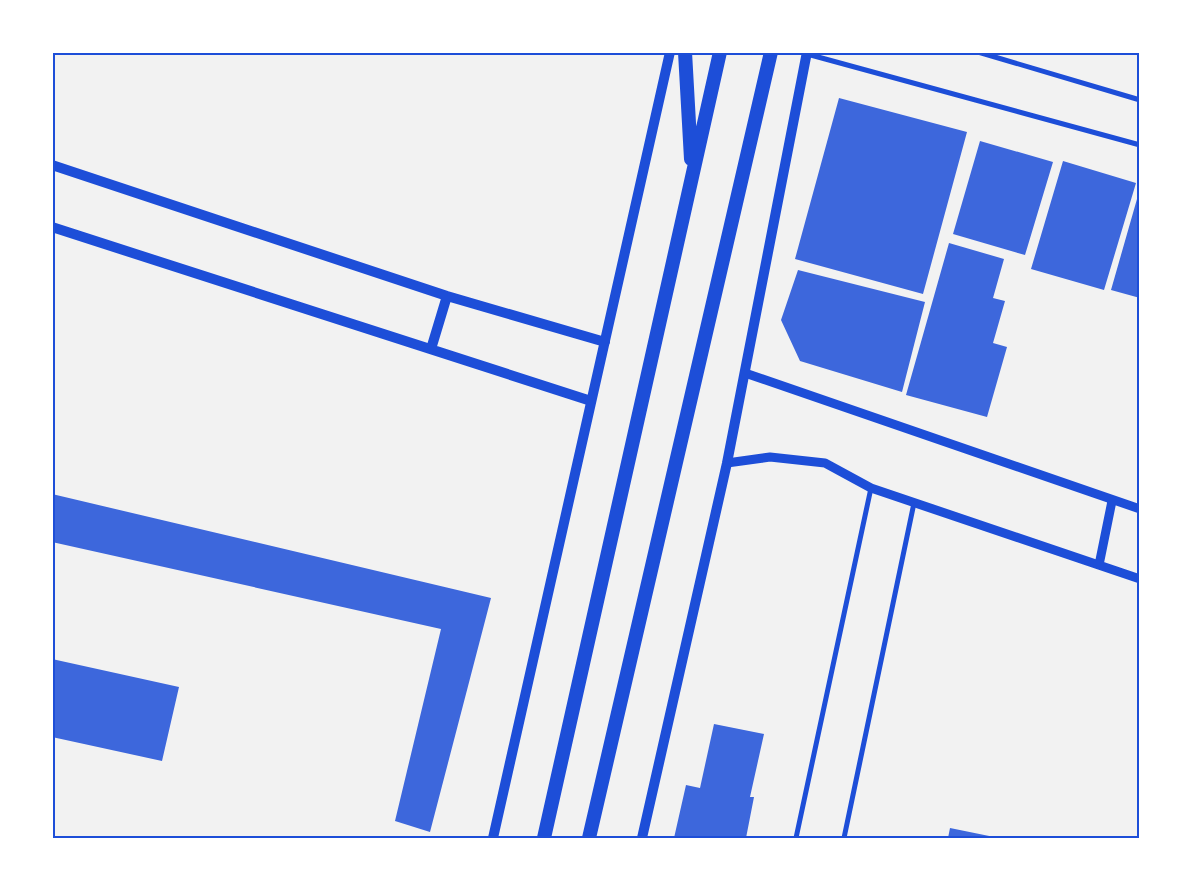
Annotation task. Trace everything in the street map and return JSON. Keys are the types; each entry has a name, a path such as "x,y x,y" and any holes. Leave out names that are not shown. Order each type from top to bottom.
{"highway":[{"path":"685,52 692,174"},
{"path":"544,838 720,52"},
{"path":"589,838 771,52"}],"main road":[{"path":"493,838 670,52"},
{"path":"642,838 727,463 807,53"},
{"path":"52,165 447,296 605,342"},
{"path":"52,227 592,401"},
{"path":"431,348 447,296"}],"street":[{"path":"978,52 1140,100"},
{"path":"807,53 1140,145"},
{"path":"745,373 1112,501 1140,509"},
{"path":"727,463 770,457 825,463 871,488 1140,579"},
{"path":"796,838 871,488"},
{"path":"1099,565 1112,501"},
{"path":"844,838 914,503"}],"building":[{"path":"839,98 967,132 923,294 795,259"},
{"path":"980,141 1053,162 1025,255 953,234"},
{"path":"1063,161 1136,183 1104,290 1031,269"},
{"path":"1140,192 1140,298 1111,290"},
{"path":"949,243 1004,259 993,298 1005,301 993,343 1007,347 987,417 906,395"},
{"path":"798,270 925,302 902,392 800,361 781,320"},
{"path":"52,494 491,598 430,832 395,821 441,629 52,542"},
{"path":"52,659 179,687 162,761 52,737"},
{"path":"714,724 764,734 750,797 754,797 746,838 674,838 686,785 700,788"},
{"path":"950,828 999,838 948,838"}]}
